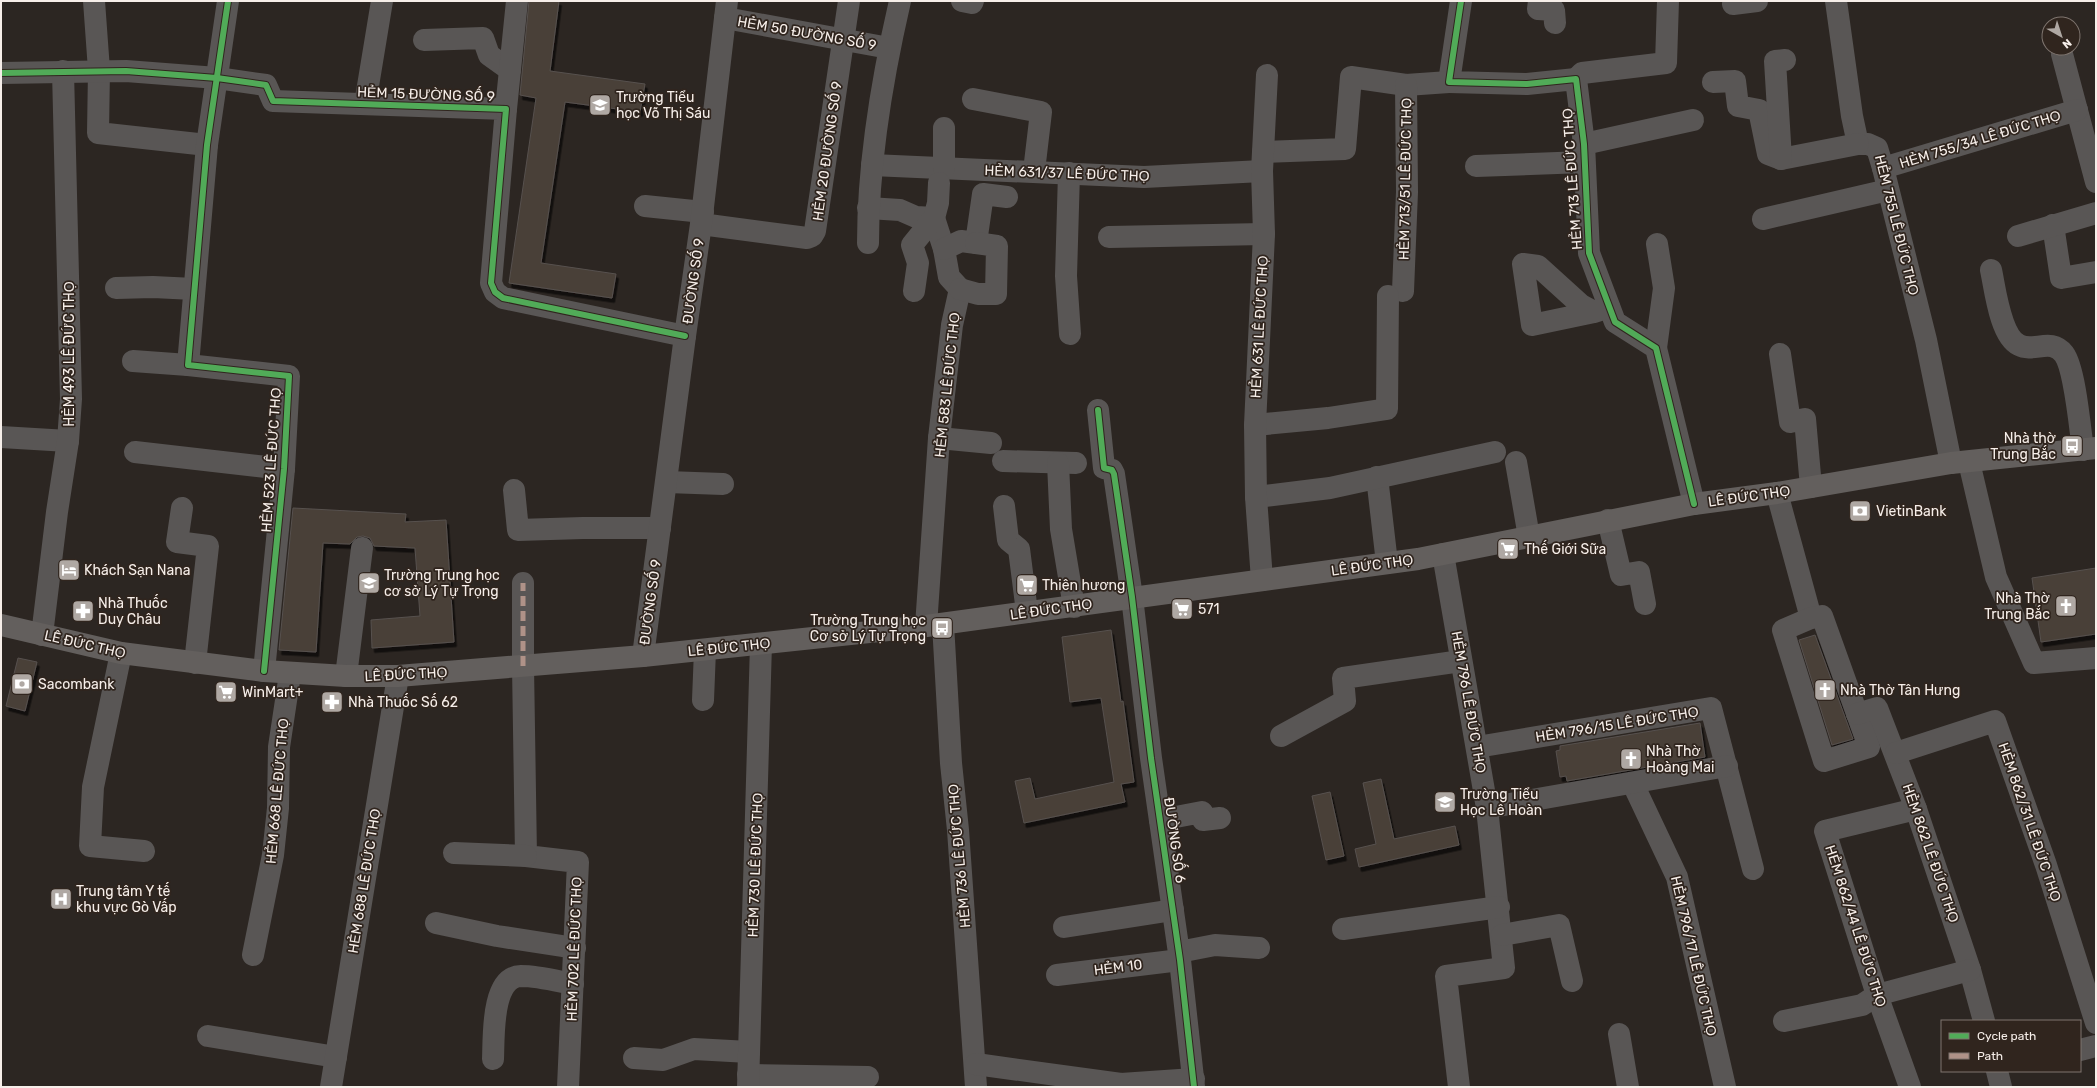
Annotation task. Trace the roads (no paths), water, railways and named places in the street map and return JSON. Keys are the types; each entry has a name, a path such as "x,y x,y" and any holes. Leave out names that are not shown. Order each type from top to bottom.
{"main road":[{"name":"LÊ ĐỨC THỌ","path":"1,625 121,653 264,672 290,674 398,676 643,656 935,625 1387,563 1443,554 1694,504 1811,487 1960,462 2090,449"}],"street":[{"path":"94,1 99,70 98,133 207,144"},
{"path":"133,361 188,365 207,144 218,78 228,1"},
{"path":"365,104 382,1"},
{"path":"506,109 517,1"},
{"name":"HẺM 20 ĐƯỜNG SỐ 9","path":"702,218 807,238 812,236 815,231 844,38 848,1"},
{"path":"868,242 868,208 872,165 889,48 900,1"},
{"path":"962,1 972,3 973,1"},
{"path":"1461,1 1449,82 1527,84 1576,79 1582,73 1666,63 1668,1"},
{"path":"1539,1 1538,9 1554,10 1555,23"},
{"name":"HẺM 755 LÊ ĐỨC THỌ","path":"1836,1 1852,116 1858,144 1868,144 1877,148 1926,340 1960,462 1996,577 2034,663 2096,658"},
{"name":"HẺM 50 ĐƯỜNG SỐ 9","path":"726,9 889,48"},
{"name":"ĐƯỜNG SỐ 9","path":"643,656 702,218 726,9"},
{"path":"424,40 483,38 489,55 510,70"},
{"path":"2063,56 2096,182"},
{"path":"1782,159 1775,61 1785,60"},
{"name":"HẺM 15 ĐƯỜNG SỐ 9","path":"1,73 99,70 218,78 266,85 273,101 506,109 491,283 495,292 503,298 685,336"},
{"name":"HẺM 493 LÊ ĐỨC THỌ","path":"42,635 57,512 68,441 71,399 63,72"},
{"name":"HẺM 631 LÊ ĐỨC THỌ","path":"1262,580 1256,497 1255,425 1264,234 1262,162 1266,74"},
{"name":"HẺM 631/37 LÊ ĐỨC THỌ","path":"872,165 941,176 1034,171 1144,177 1262,162 1345,149 1351,77 1406,85"},
{"name":"HẺM 713 LÊ ĐỨC THỌ","path":"1576,79 1584,153 1589,253 1601,309 1614,322 1656,348"},
{"path":"1713,82 1734,81 1738,106 1759,110 1768,154 1782,159 1858,144"},
{"name":"HẺM 713/51 LÊ ĐỨC THỌ","path":"1255,425 1328,418 1387,409 1395,294 1407,192 1406,85 1449,82"},
{"path":"973,100 1041,112 1034,171"},
{"name":"HẺM 755/34 LÊ ĐỨC THỌ","path":"1883,168 2077,110"},
{"path":"1476,166 1584,153 1693,120"},
{"path":"914,291 918,263 912,245 934,218 938,204 944,128"},
{"path":"1069,173 1066,276 1070,334"},
{"path":"1763,219 1888,190"},
{"path":"934,218 944,249 949,277 960,289 978,294 996,294 987,245 983,194 1007,197"},
{"path":"645,206 702,218"},
{"path":"868,208 900,210 916,217 934,218"},
{"path":"2018,236 2096,213"},
{"path":"2052,225 2062,278 2096,272"},
{"path":"1109,237 1264,234"},
{"path":"944,249 961,241 987,245"},
{"path":"1657,244 1664,288 1656,348 1694,504"},
{"path":"1991,270 2002,319 2010,336 2018,345 2028,348 2041,345 2054,346 2064,354 2070,369 2090,449"},
{"path":"116,288 153,287 194,289"},
{"name":"HẺM 583 LÊ ĐỨC THỌ","path":"935,625 939,438 952,325 960,289"},
{"path":"1780,354 1790,422 1805,419 1811,487"},
{"name":"HẺM 523 LÊ ĐỨC THỌ","path":"188,365 289,376 284,469 264,672"},
{"name":"ĐƯỜNG SỐ 6","path":"1098,410 1104,468 1112,470 1114,474 1132,597 1194,1083"},
{"path":"1,437 68,441"},
{"path":"939,438 991,443"},
{"path":"135,452 284,469"},
{"path":"1256,497 1330,488 1495,452"},
{"path":"1003,461 1067,463 1060,529 1074,607"},
{"path":"1516,462 1529,537"},
{"path":"1377,477 1387,563"},
{"path":"667,482 723,484"},
{"path":"514,490 518,530 660,528"},
{"path":"1777,492 1811,618"},
{"path":"1004,506 1008,540 1019,549 1027,612"},
{"path":"182,508 177,542 208,546 194,663"},
{"path":"1608,520 1621,575 1639,572 1645,604"},
{"path":"346,676 362,548"},
{"name":"HẺM 796 LÊ ĐỨC THỌ","path":"1443,554 1487,808 1502,935 1504,968 1446,976 1459,1087"},
{"path":"523,583 526,856"},
{"path":"1822,616 1869,748 1824,761 1783,630 1811,618 1822,616"},
{"name":"HẺM 736 LÊ ĐỨC THỌ","path":"935,625 958,830 976,1064 976,1087"},
{"name":"HẺM 730 LÊ ĐỨC THỌ","path":"748,1081 761,644"},
{"path":"703,700 705,650"},
{"path":"121,653 93,787 90,846 144,851"},
{"path":"1281,736 1345,701 1342,678 1461,661"},
{"name":"HẺM 668 LÊ ĐỨC THỌ","path":"253,955 273,855 278,808 279,747 290,674"},
{"name":"HẺM 688 LÊ ĐỨC THỌ","path":"331,1087 398,676"},
{"name":"HẺM 796/15 LÊ ĐỨC THỌ","path":"1476,747 1711,708 1753,869"},
{"name":"HẺM 862 LÊ ĐỨC THỌ","path":"1857,714 1877,708 1896,753 1970,970 1984,1020"},
{"name":"HẺM 862/31 LÊ ĐỨC THỌ","path":"1896,753 1995,721 2046,865 2096,1023"},
{"path":"1487,808 1634,784 1727,766"},
{"name":"HẺM 796/17 LÊ ĐỨC THỌ","path":"1634,784 1677,877 1725,1087"},
{"name":"HẺM 862/44 LÊ ĐỨC THỌ","path":"1910,1087 1877,995 1825,831 1916,809"},
{"path":"1160,820 1202,812 1203,820 1220,818"},
{"name":"HẺM 702 LÊ ĐỨC THỌ","path":"454,852 526,856 578,862 568,1087"},
{"path":"1343,929 1499,907"},
{"path":"1064,927 1173,910"},
{"path":"436,923 497,936 575,948"},
{"path":"1502,935 1559,925 1572,981"},
{"name":"HẺM 10","path":"1057,975 1179,956 1214,945 1259,948"},
{"path":"1784,1021 1862,1005 1877,995 1970,970"},
{"path":"492,1059 497,1002 501,990 509,979 521,976 573,984"},
{"path":"1619,1034 1628,1087"},
{"path":"208,1036 336,1057"},
{"path":"2081,1050 2096,1046"},
{"path":"634,1058 662,1060 694,1049 749,1052"},
{"path":"976,1064 1121,1085 1194,1083"},
{"path":"748,1081 868,1076"}],"place":[{"name":"Trường Tiểu học Võ Thị Sáu","path":"600,105"},
{"name":"Nhà thờ Trung Bắc","path":"2072,446"},
{"name":"VietinBank","path":"1860,511"},
{"name":"Thế Giới Sữa","path":"1508,549"},
{"name":"Khách Sạn Nana","path":"69,570"},
{"name":"Trường Trung học cơ sở Lý Tự Trọng","path":"369,583"},
{"name":"Thiên hương","path":"1027,585"},
{"name":"Nhà Thờ Trung Bắc","path":"2066,606"},
{"name":"571","path":"1182,609"},
{"name":"Nhà Thuốc Duy Châu","path":"83,611"},
{"name":"Trường Trung học Cơ sở Lý Tự Trọng","path":"942,628"},
{"name":"Sacombank","path":"22,684"},
{"name":"Nhà Thờ Tân Hưng","path":"1825,690"},
{"name":"WinMart+","path":"226,692"},
{"name":"Nhà Thuốc Số 62","path":"332,702"},
{"name":"Nhà Thờ Hoàng Mai","path":"1631,759"},
{"name":"Trường Tiểu Học Lê Hoàn","path":"1445,802"},
{"name":"Trung tâm Y tế khu vực Gò Vấp","path":"61,899"}]}
